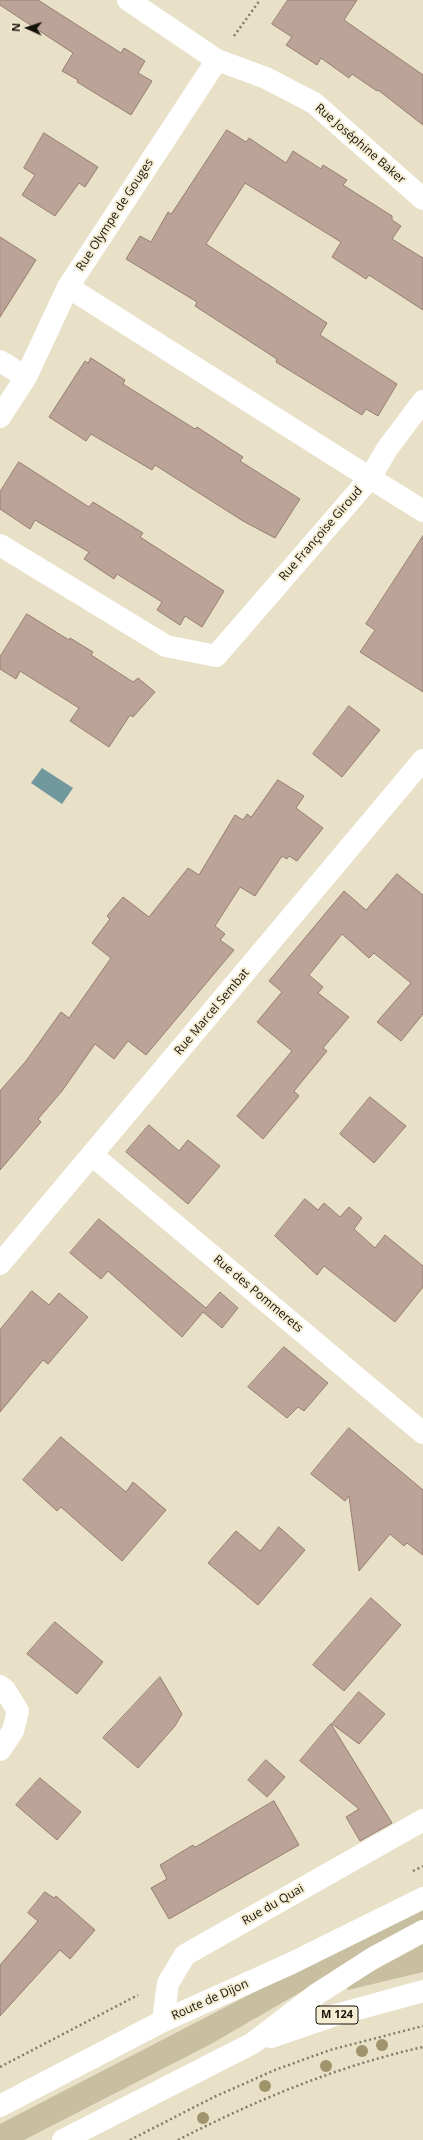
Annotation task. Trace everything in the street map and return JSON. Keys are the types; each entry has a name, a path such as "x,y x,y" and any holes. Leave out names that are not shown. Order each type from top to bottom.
{"street":[{"name":"Rue Joséphine Baker","path":"128,0 217,60 266,78 314,103 423,199"},
{"name":"Rue Olympe de Gouges","path":"0,417 26,377 68,287 217,60"},
{"name":"Rue Françoise Giroud","path":"0,545 166,646 216,656 370,478 68,287"},
{"path":"0,361 26,377"},
{"path":"423,401 387,449 370,478 423,511"},
{"name":"Rue Marcel Sembat","path":"0,1264 423,760"},
{"name":"Rue des Pommerets","path":"92,1155 423,1433"},
{"path":"0,1686 5,1690 18,1712 12,1731 0,1750"},
{"name":"Rue du Quai","path":"163,2021 168,1983 185,1955 423,1820"},
{"name":"Route de Dijon","path":"0,2106 163,2021 292,1964 423,1898"},
{"path":"63,2140 253,2043 317,1994 373,1958 423,1931"},
{"name":"M 124","path":"253,2043 332,2016 423,1991"}],"path":[{"path":"217,60 260,0"},
{"path":"130,2140 214,2097 275,2070 330,2050 423,2026"},
{"path":"178,2140 216,2121 290,2089 386,2055 423,2047"}],"shaded area":[{"path":"423,1908 423,1921 211,2044 24,2140 0,2140 0,2124 297,1970"},
{"path":"423,1944 423,1972 348,1990 347,1987 351,1983"}],"water":[{"path":"42,768 73,788 62,804 31,783"}],"building":[{"path":"0,0 38,0 121,53 124,48 145,61 138,73 152,81 131,115 77,82 78,80 62,71 73,53 0,5"},
{"path":"288,0 357,0 344,20 423,75 423,125 378,90 377,91 352,74 349,78 321,58 317,65 286,45 292,37 272,24"},
{"path":"227,130 246,142 249,138 286,163 293,151 321,169 323,165 347,180 343,185 392,216 392,220 401,226 392,239 423,258 423,310 369,275 366,279 332,257 341,242 245,183 206,244 327,323 320,335 397,384 378,416 366,409 362,415 276,362 277,359 195,306 197,302 126,259 140,236 151,242 168,212 171,214"},
{"path":"44,133 98,167 85,187 79,183 55,216 22,195 35,175 24,168"},
{"path":"0,237 36,260 0,317"},
{"path":"91,358 125,380 123,384 195,429 197,427 243,457 240,461 300,499 275,538 243,521 155,465 152,470 91,434 86,441 49,417 85,361 88,363"},
{"path":"19,462 89,507 93,502 143,533 140,537 224,591 202,627 185,616 180,625 157,610 162,602 117,574 114,579 84,559 89,552 35,520 30,529 0,509 0,492"},
{"path":"423,536 423,692 360,652 375,630 366,624"},
{"path":"27,614 69,640 70,638 93,652 91,655 133,682 138,678 155,692 133,717 130,715 109,747 70,721 79,708 20,671 16,679 0,669 0,657"},
{"path":"349,706 380,730 342,777 313,754"},
{"path":"278,780 304,796 296,808 323,828 297,861 289,856 287,859 282,856 255,896 240,887 215,926 225,934 220,940 234,950 146,1055 128,1041 114,1059 95,1044 62,1091 38,1119 41,1122 0,1170 0,1091 26,1061 61,1012 69,1018 111,958 92,943 110,919 107,916 123,897 149,917 188,868 199,875 235,815 243,820 247,814 251,817"},
{"path":"397,874 423,895 423,1014 401,1041 377,1022 411,983 374,953 369,958 342,934 309,975 323,987 318,993 349,1017 323,1048 327,1051 294,1091 299,1096 263,1139 237,1116 292,1051 257,1022 282,992 269,981 344,891 366,910"},
{"path":"370,1097 406,1126 374,1163 340,1134"},
{"path":"149,1125 179,1151 188,1140 220,1166 188,1204 126,1152"},
{"path":"305,1199 318,1210 324,1203 340,1217 349,1207 362,1218 354,1229 375,1248 385,1235 423,1266 423,1287 395,1322 324,1266 317,1275 275,1236"},
{"path":"99,1219 206,1308 220,1292 238,1308 222,1328 203,1312 182,1337 108,1271 101,1279 70,1253"},
{"path":"32,1291 49,1305 59,1293 88,1317 48,1364 43,1360 0,1412 0,1330"},
{"path":"284,1347 328,1383 304,1411 298,1407 287,1418 248,1387"},
{"path":"349,1428 423,1490 423,1555 407,1543 404,1546 390,1534 359,1571 349,1496 345,1501 311,1474"},
{"path":"61,1437 126,1492 133,1482 166,1510 122,1561 61,1507 57,1511 23,1480"},
{"path":"279,1527 305,1550 258,1605 208,1563 236,1531 260,1551"},
{"path":"371,1598 401,1625 344,1691 313,1665"},
{"path":"55,1622 103,1662 77,1694 27,1654"},
{"path":"160,1677 182,1714 175,1726 138,1768 103,1738"},
{"path":"359,1692 385,1714 359,1744 332,1724"},
{"path":"331,1724 392,1823 360,1841 346,1817 359,1809 300,1761"},
{"path":"266,1760 285,1777 267,1797 248,1780"},
{"path":"40,1778 81,1812 57,1840 16,1805"},
{"path":"274,1801 299,1845 169,1919 151,1888 167,1879 160,1865 193,1845 195,1847"},
{"path":"45,1892 54,1898 56,1896 95,1930 70,1959 60,1950 0,2016 0,1965 38,1921 28,1913"}]}
